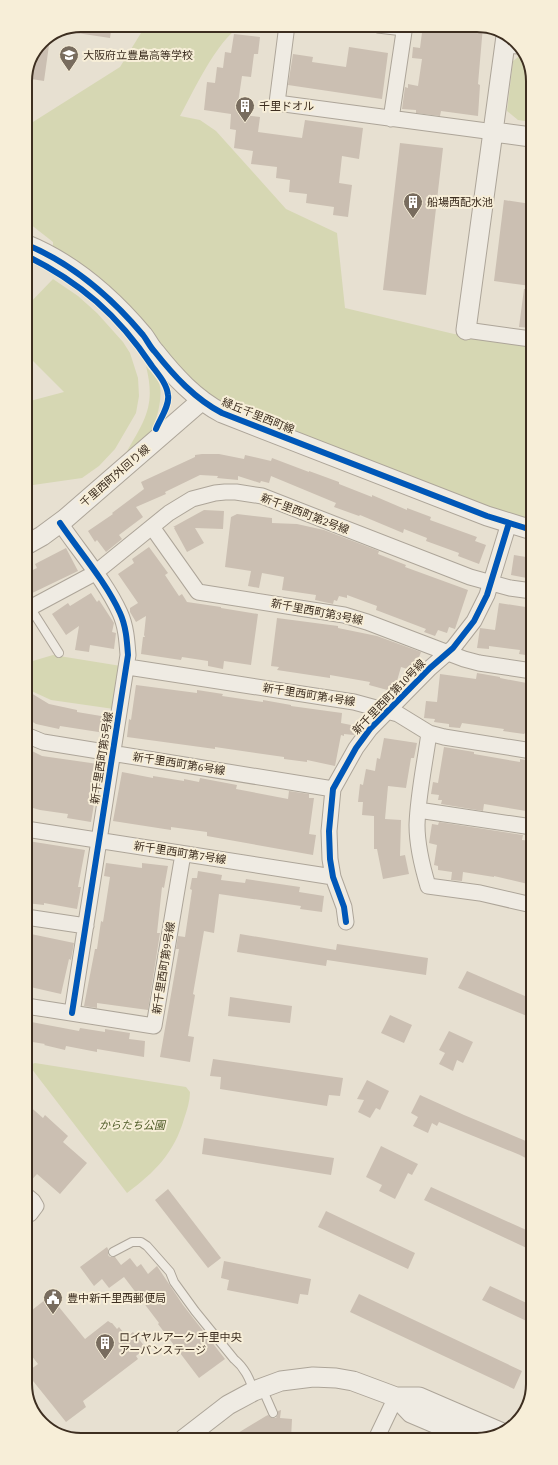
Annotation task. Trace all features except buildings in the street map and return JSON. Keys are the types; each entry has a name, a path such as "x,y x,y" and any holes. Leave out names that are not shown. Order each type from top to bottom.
{"street":[{"path":"286,32 277,103 526,136"},
{"path":"392,119 403,32"},
{"path":"510,45 494,132 466,330 526,338"},
{"name":"緑丘千里西町線","path":"32,247 83,276 103,293 122,311 144,336 154,352 180,381 201,401 212,408 229,416 487,516 526,528"},
{"name":"千里西町外回り線","path":"32,542 60,523 201,401"},
{"name":"新千里西町第2号線","path":"32,608 95,573 169,513 192,499 215,493 236,492 262,496 470,577 526,591"},
{"name":"新千里西町第5号線","path":"60,523 95,573 120,614 127,642 128,667 72,1013"},
{"name":"新千里西町第10号線","path":"346,922 344,907 333,877 330,859 329,831 333,788 362,739 370,729 430,668 448,653 474,621 487,595 509,523"},
{"name":"新千里西町第3号線","path":"152,527 198,592 344,615 479,663 526,670"},
{"name":"新千里西町第4号線","path":"128,667 354,702 398,714 429,733 444,737 526,750"},
{"path":"429,733 417,826 420,851 428,886 480,893 526,904"},
{"name":"新千里西町第6号線","path":"32,737 43,742 333,788"},
{"path":"418,810 526,826"},
{"name":"新千里西町第7号線","path":"32,830 333,877"},
{"name":"新千里西町第9号線","path":"32,1007 154,1026 183,854"},
{"path":"32,918 86,926"},
{"path":"32,1200 36,1206 32,1211"},
{"path":"192,1433 228,1405 258,1389 281,1381 302,1378 336,1378 365,1385 396,1397 419,1397 494,1429"},
{"path":"396,1397 411,1413 458,1433"},
{"path":"378,1433 396,1397"}],"lane":[{"name":"新千里西町第2号線","path":"32,614 59,653"},
{"path":"113,1252 132,1242 141,1242 150,1249 170,1272 174,1282 195,1311 234,1359 241,1365 273,1413"}],"green space":[{"path":"232,32 206,67 180,116 200,120 216,131 286,209 337,233 345,308 454,334 526,343 526,518 472,501 229,406 213,397 195,383 167,352 53,249 53,242 32,226 32,123 120,67 141,33"},
{"path":"519,57 526,75 526,121 518,120 507,111 513,61"},
{"path":"53,279 78,296 97,313 123,342 130,353 138,378 139,396 136,413 115,449 99,466 82,478 32,485 32,400 64,392 32,360 32,301"},
{"path":"146,366 159,383 161,395 160,403 154,425 148,437 128,456 126,453 139,431 147,412 149,402 149,380"},
{"path":"53,655 121,666 114,709 51,700 32,691 32,661"},
{"name":"からたち公園","path":"35,1063 186,1087 190,1092 188,1106 175,1142 155,1169 127,1193 32,1069 32,1064"}],"cycle path":[{"path":"32,247 59,261 90,282 131,321 177,378 194,394 222,413 487,516 526,528"},
{"path":"32,258 63,277 96,302 126,331 162,379 166,387 168,403 156,429"},
{"path":"60,523 100,578 114,601 124,623 128,655 72,1013"},
{"path":"346,922 344,907 333,877 330,859 329,831 333,789 356,748 370,729 430,668 453,648 474,621 487,595 509,523"}],"place":[{"name":"大阪府立豊島高等学校","path":"69,72"},
{"name":"千里ドオル","path":"245,123"},
{"name":"船場西配水池","path":"413,219"},
{"name":"豊中新千里西郵便局","path":"53,1315"},
{"name":"ロイヤルアーク 千里中央 アーバンステージ","path":"105,1360"}]}
